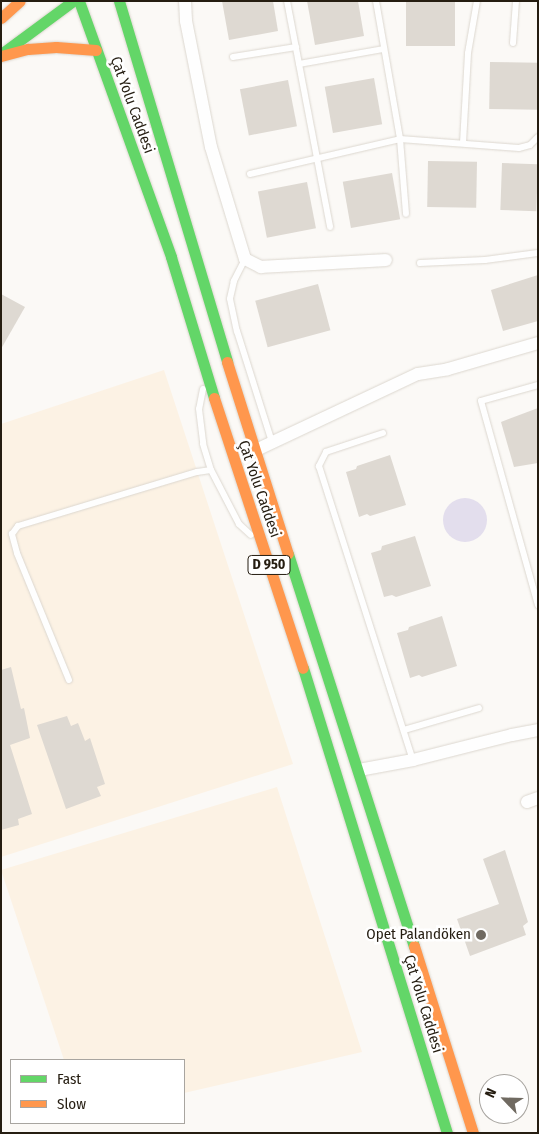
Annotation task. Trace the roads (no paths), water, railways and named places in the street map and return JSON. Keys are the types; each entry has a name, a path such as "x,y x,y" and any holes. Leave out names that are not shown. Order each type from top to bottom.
{"highway":[{"path":"1,14 9,1"},
{"path":"1,18 20,1"},
{"path":"1,55 73,1"},
{"name":"Çat Yolu Caddesi","path":"80,1 171,257 262,545 289,622 447,1133"},
{"name":"Çat Yolu Caddesi","path":"119,1 254,451 359,770 473,1133"},
{"path":"1,55 28,49 56,47 96,50"}],"street":[{"path":"185,1 186,20 211,147 245,259 261,267 386,260"},
{"path":"254,451 418,374 448,368 538,343"},
{"path":"359,770 413,760 512,734 538,730"}],"lane":[{"path":"288,1 330,226"},
{"path":"376,1 400,139 406,214"},
{"path":"463,143 468,53 477,1"},
{"path":"513,43 516,1"},
{"path":"233,57 296,47"},
{"path":"299,64 383,50"},
{"path":"250,174 400,139 519,148 530,145 538,137"},
{"path":"420,263 476,261 538,253"},
{"path":"245,259 234,281 230,299 237,331 272,442"},
{"path":"207,374 199,409 204,444 211,470 239,524 262,545"},
{"path":"538,385 481,402 538,605"},
{"path":"383,432 326,452 319,466 413,760"},
{"path":"70,680 17,553 12,534 18,526 211,470"},
{"path":"404,730 479,708"}],"place":[{"name":"Opet Palandöken","path":"481,935"}]}
